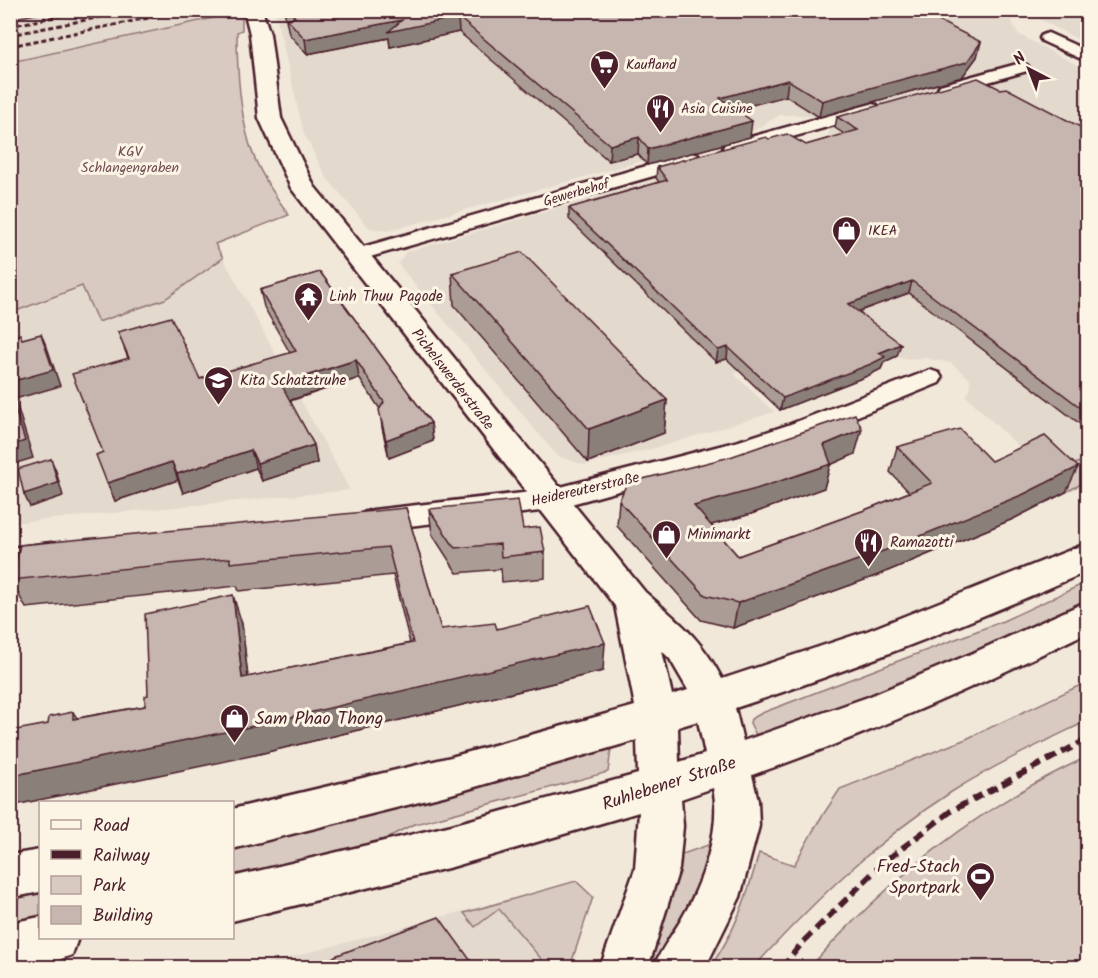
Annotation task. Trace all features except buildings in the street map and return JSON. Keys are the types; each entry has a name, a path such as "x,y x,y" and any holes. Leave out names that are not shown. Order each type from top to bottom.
{"street":[{"name":"Pichelswerderstraße","path":"253,10 260,34 270,118 303,188 632,602 683,648 698,670 713,701 737,801 737,826 717,897 678,968"},
{"path":"1048,38 1088,57"},
{"path":"932,93 1021,68"},
{"name":"Gewerbehof","path":"356,255 886,105"},
{"name":"Heidereuterstraße","path":"352,522 549,500 745,448 796,431 930,378"},
{"path":"10,559 74,552"},
{"path":"234,829 407,787 713,701 898,635 1016,589 1088,556"},
{"name":"Pichelswerderstraße","path":"624,968 657,869 661,826 657,718 632,602"},
{"name":"Ruhlebener Straße","path":"234,899 391,863 585,810 729,765 938,684 1088,615"},
{"path":"10,877 39,871"},
{"path":"10,947 50,939"}],"shaded area":[{"path":"235,10 236,13 11,62 10,11"},
{"path":"284,10 1004,11 1008,13 1018,34 1087,70 1087,481 1066,492 966,396 970,390 970,379 951,363 925,358 903,359 881,343 837,333 734,374 774,412 659,447 584,465 557,456 398,264 406,252 710,164 790,144 809,145 829,137 829,128 823,121 812,117 780,115 755,130 388,231 369,228 326,177 304,134 275,12"},
{"path":"1025,11 1087,11 1087,44 1069,35"},
{"path":"223,258 350,490 11,523 11,313 82,286 98,321 165,299"},
{"path":"576,881 593,897 570,967 272,968 269,963"}],"green space":[{"name":"KGV Schlangengraben","path":"236,13 242,17 242,30 237,32 238,73 249,142 261,171 289,215 215,244 223,258 165,299 98,322 82,286 11,313 11,62"},
{"path":"1087,458 1087,481 1066,492 1034,461 1070,467"},
{"path":"1087,582 1087,599 1017,634 906,682 765,735 756,735 750,723 751,719 762,713 1003,621"},
{"path":"1087,682 1087,721 986,772 953,791 899,829 848,872 754,967 710,967 740,913 759,853 794,865 840,789 966,739"},
{"path":"611,749 608,772 412,825 369,847 234,882 234,843"},
{"name":"Fred-Stach Sportpark","path":"1087,757 1087,967 810,967 872,904 938,847 1009,798"},
{"path":"711,844 701,880 661,967 638,968 674,857"},
{"path":"576,881 593,897 570,967 548,967 499,909 475,927 464,913"},
{"path":"39,886 39,924 11,930 10,893"}],"tram line":[{"path":"10,19 56,10"}],"railway":[{"path":"10,26 88,10"},
{"path":"10,35 136,10"},
{"path":"10,46 188,10"},
{"path":"782,968 802,943 884,862 951,811 1088,739"}],"place":[{"name":"Kaufland","path":"605,90"},
{"name":"Asia Cuisine","path":"660,134"},
{"name":"IKEA","path":"847,256"},
{"name":"Linh Thuu Pagode","path":"308,322"},
{"name":"Kita Schatztruhe","path":"219,406"},
{"name":"Minimarkt","path":"666,560"},
{"name":"Ramazotti","path":"869,568"},
{"name":"Sam Phao Thong","path":"234,744"},
{"name":"Fred-Stach Sportpark","path":"981,902"}]}
